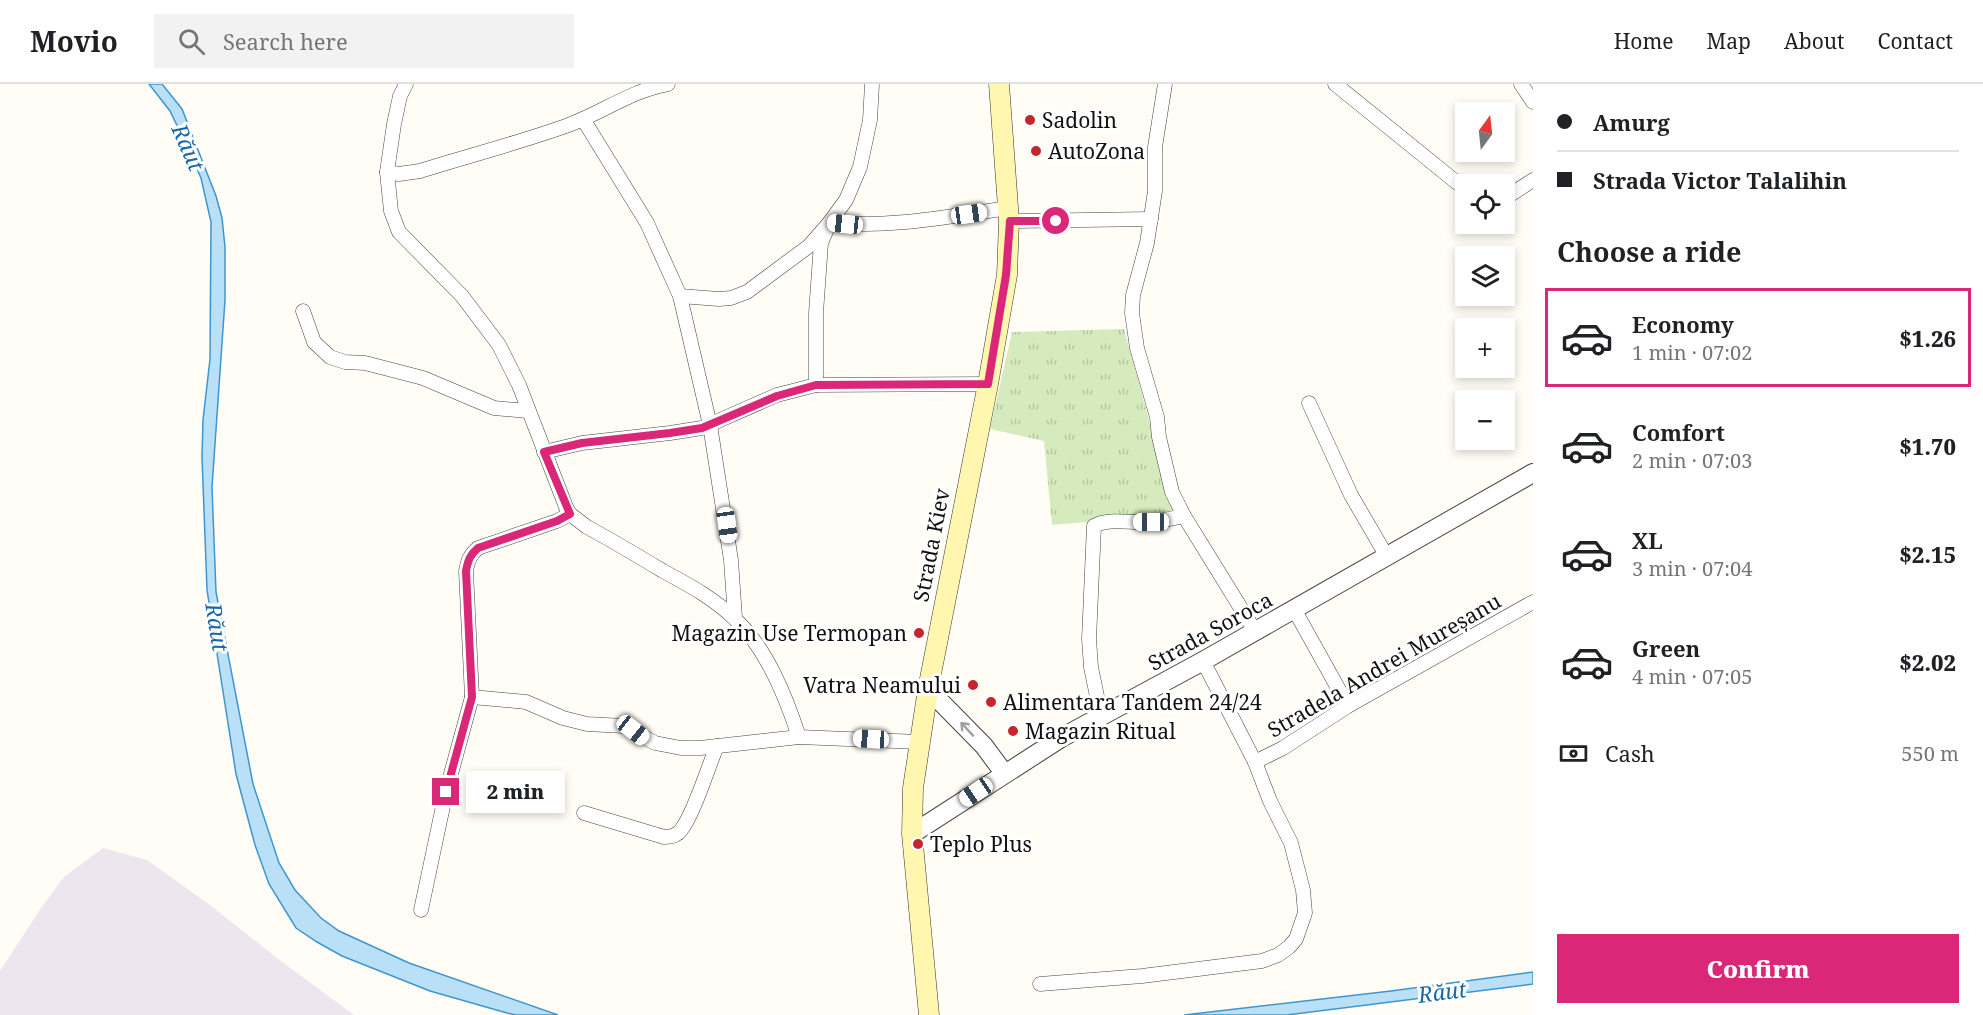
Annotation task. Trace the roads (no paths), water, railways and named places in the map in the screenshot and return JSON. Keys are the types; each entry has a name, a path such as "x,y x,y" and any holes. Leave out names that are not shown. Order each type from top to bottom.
{"main road":[{"name":"Strada Kiev","path":"928,1015 912,834 913,788 928,689 988,384 1006,275 1009,214 999,84"}],"street":[{"path":"406,84 400,96 387,171 391,211 399,232 462,296 500,345 519,385 570,514 587,527 705,595 735,618 757,646 770,668 793,718 799,737"},
{"path":"387,171 399,174 420,171 566,126 639,88 668,84"},
{"path":"680,296 719,299 731,298 747,292 809,246 846,200 860,167 870,120 872,84"},
{"path":"1165,84 1155,147 1155,191 1151,219 1133,295 1137,348 1157,417 1168,478 1184,516 1255,631"},
{"path":"1335,84 1455,181"},
{"path":"1521,84 1533,102"},
{"path":"583,119 647,223 680,296 711,424 730,549 735,618"},
{"path":"1515,192 1533,180"},
{"path":"830,222 863,224 1009,214 1151,219"},
{"path":"816,385 819,261 821,243 830,222"},
{"path":"303,311 314,342 330,357 345,362 365,363 423,378 494,408 528,411"},
{"path":"544,452 582,443 689,430 711,424 777,396 816,385 988,384"},
{"path":"1309,403 1352,495 1386,555"},
{"name":"Strada Soroca","path":"912,834 1061,738 1203,661 1533,473"},
{"path":"421,910 446,792 472,697 466,571 471,554 489,543 557,521 570,514"},
{"path":"1101,716 1091,667 1089,639 1094,526 1116,522 1151,522 1184,516"},
{"name":"Stradela Andrei Mureșanu","path":"1256,762 1283,748 1348,706 1533,602"},
{"path":"1294,609 1348,706"},
{"path":"1040,984 1142,976 1262,961 1278,955 1296,939 1304,920 1305,901 1297,860 1270,801 1256,762 1203,661"},
{"path":"928,689 984,746 1004,773"},
{"path":"472,697 526,702 563,718 587,724 624,726 643,738 664,746 690,748 799,737 919,742"},
{"path":"584,813 664,837 676,835 683,828 693,807 717,746"}],"water":[{"name":"Răut","path":"149,84 162,84 182,109 216,196 222,218 225,247 225,300 212,487 216,592 253,784 279,863 295,890 321,918 339,931 409,963 558,1015 507,1013 430,991 342,956 296,928 269,884 255,845 236,774 207,590 202,457 203,420 210,359 211,222 201,178 170,111"},
{"name":"Răut","path":"1533,972 1533,984 1287,1015 1184,1015 1391,991"}],"place":[{"name":"Sadolin","path":"1030,120"},
{"name":"AutoZona","path":"1036,151"},
{"name":"Magazin Use Termopan","path":"919,633"},
{"name":"Vatra Neamului","path":"973,685"},
{"name":"Alimentara Tandem 24/24","path":"991,702"},
{"name":"Magazin Ritual","path":"1013,731"},
{"name":"Teplo Plus","path":"918,844"}]}
